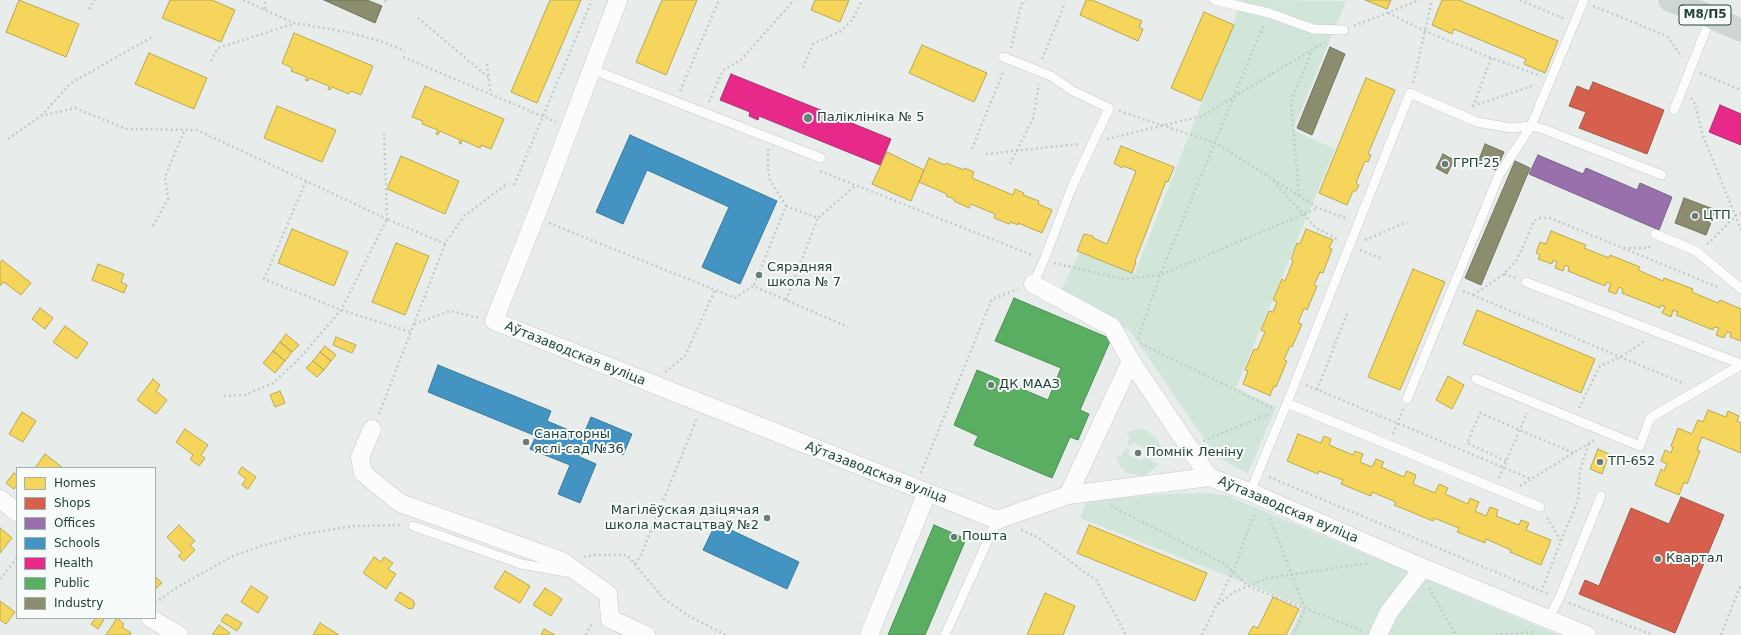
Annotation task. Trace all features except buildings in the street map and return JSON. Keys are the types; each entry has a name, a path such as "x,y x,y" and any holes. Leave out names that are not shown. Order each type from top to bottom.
{"main road":[{"name":"М8/П5","path":"1670,0 1741,30"}],"street":[{"name":"Аўтазаводская вуліца","path":"618,0 494,322 920,491 997,520 1068,495 1209,477 1256,495 1422,570 1548,619 1575,633"},
{"path":"1033,284 1112,327 1131,361 1209,477"},
{"path":"1068,495 1131,361"},
{"path":"372,429 360,457 363,473 400,503 562,561 608,594 610,619 646,635"},
{"path":"869,635 920,491"},
{"path":"0,499 16,511"},
{"path":"1374,634 1422,570"},
{"path":"152,619 179,635"}],"lane":[{"path":"1214,0 1269,13 1313,29 1344,30"},
{"path":"1407,399 1499,175 1531,126 1584,1"},
{"path":"1674,110 1689,68 1711,17"},
{"path":"1006,58 1051,76 1073,90 1109,108 1095,142 1072,187 1044,260 1033,284"},
{"path":"591,69 822,158"},
{"path":"1256,495 1259,473 1280,412 1288,402 1410,93 1477,122 1511,128 1531,126 1543,129 1662,175"},
{"path":"1655,234 1696,251 1741,289"},
{"path":"1526,282 1741,365"},
{"path":"1476,379 1640,446 1650,418 1741,365"},
{"path":"1288,402 1540,507"},
{"path":"1548,619 1559,599 1601,496"},
{"path":"945,635 997,520"},
{"path":"413,526 521,564 581,574"}],"path":[{"path":"89,9 95,0"},
{"path":"242,0 294,24 347,32 405,51"},
{"path":"265,0 265,10"},
{"path":"514,185 544,117 592,0"},
{"path":"675,102 720,0"},
{"path":"704,113 723,70 741,60 794,0"},
{"path":"803,68 813,44 841,31 853,19 862,0"},
{"path":"972,149 1006,58 1021,5 1025,0"},
{"path":"986,154 1095,142 1202,116 1344,30 1420,0"},
{"path":"1410,93 1432,0"},
{"path":"1520,0 1574,23"},
{"path":"1584,1 1667,36 1689,68 1741,90"},
{"path":"1131,361 1160,275 1269,13"},
{"path":"1388,13 1425,31 1491,58 1551,79"},
{"path":"418,18 489,78"},
{"path":"211,61 218,48 294,24"},
{"path":"8,139 41,116 71,82 154,36"},
{"path":"1299,196 1291,102 1312,50"},
{"path":"403,57 569,128"},
{"path":"1469,119 1491,58"},
{"path":"487,64 491,94"},
{"path":"1473,106 1551,79"},
{"path":"1683,85 1695,104 1702,133 1741,230"},
{"path":"41,116 75,108 126,129 197,130 387,219 445,244"},
{"path":"1109,108 1216,143 1318,208 1359,222"},
{"path":"153,226 168,200 165,177 185,129"},
{"path":"224,396 245,395 273,383 300,358 341,310 387,219 384,133"},
{"path":"772,139 768,149 768,168 770,180 786,206 818,218"},
{"path":"768,149 776,152"},
{"path":"819,171 1044,260 1123,280 1160,275 1318,208"},
{"path":"1271,178 1316,228 1350,246 1383,258"},
{"path":"306,181 264,279 341,310 411,332"},
{"path":"372,429 445,244 464,216 508,183"},
{"path":"786,300 818,218 855,186"},
{"path":"535,217 735,298 754,286 786,206"},
{"path":"1696,251 1712,240 1736,216 1741,214"},
{"path":"1473,295 1504,274 1517,260 1534,221 1539,218 1550,218 1726,291"},
{"path":"1350,246 1407,222"},
{"path":"1623,248 1649,248 1655,234"},
{"path":"920,491 992,299 1033,284"},
{"path":"754,286 848,327"},
{"path":"1453,287 1699,390"},
{"path":"651,384 685,356 715,290"},
{"path":"414,324 450,311 494,322"},
{"path":"1317,390 1348,311"},
{"path":"1573,419 1600,366 1621,357 1658,332"},
{"path":"1138,341 1280,412"},
{"path":"1296,381 1531,479"},
{"path":"1388,444 1407,399"},
{"path":"1495,488 1531,402"},
{"path":"635,564 641,555 702,404"},
{"path":"1189,447 1280,412"},
{"path":"1506,461 1467,443 1480,413 1574,453"},
{"path":"1508,493 1606,433"},
{"path":"1542,592 1578,500 1580,470 1589,444"},
{"path":"1259,473 1559,599 1653,635"},
{"path":"1086,493 1225,564 1248,586 1305,609 1374,634"},
{"path":"1202,635 1233,571 1256,495"},
{"path":"1256,495 1292,575 1305,609 1293,635"},
{"path":"1540,507 1561,541"},
{"path":"997,520 1037,537 1097,581 1126,635"},
{"path":"156,602 176,588 233,556 261,546 304,534 353,526 384,524 413,526"},
{"path":"562,561 593,554 627,555 664,600 689,616 726,635"},
{"path":"0,579 16,559"},
{"path":"1216,606 1234,592 1268,578 1371,563"},
{"path":"1422,570 1456,635"},
{"path":"1721,635 1741,584"}],"green space":[{"path":"1242,0 1346,1 1293,130 1335,149 1236,388 1276,407 1248,474 1216,456 1130,331 1061,290 1079,253 1135,273"},
{"path":"1138,429 1146,430 1158,440 1161,447 1161,459 1146,453 1147,449 1134,443 1132,446 1127,444 1130,435 1126,433"},
{"path":"1125,448 1130,450 1128,455 1142,461 1144,457 1159,464 1149,473 1142,476 1127,473 1121,468 1116,457 1122,456"},
{"path":"1206,493 1228,496 1559,635 1290,635 1303,606 1080,518 1087,501 1166,494"}],"place":[{"name":"Паліклініка № 5","path":"808,118"},
{"name":"ГРП-25","path":"1445,164"},
{"name":"ЦТП","path":"1695,216"},
{"name":"Сярэдняя школа № 7","path":"759,275"},
{"name":"ДК МААЗ","path":"991,385"},
{"name":"Санаторны яслі-сад №36","path":"526,442"},
{"name":"Помнік Леніну","path":"1138,453"},
{"name":"ТП-652","path":"1600,462"},
{"name":"Магілёўская дзіцячая школа мастацтваў №2","path":"767,518"},
{"name":"Пошта","path":"954,537"},
{"name":"Квартал","path":"1658,559"}]}
